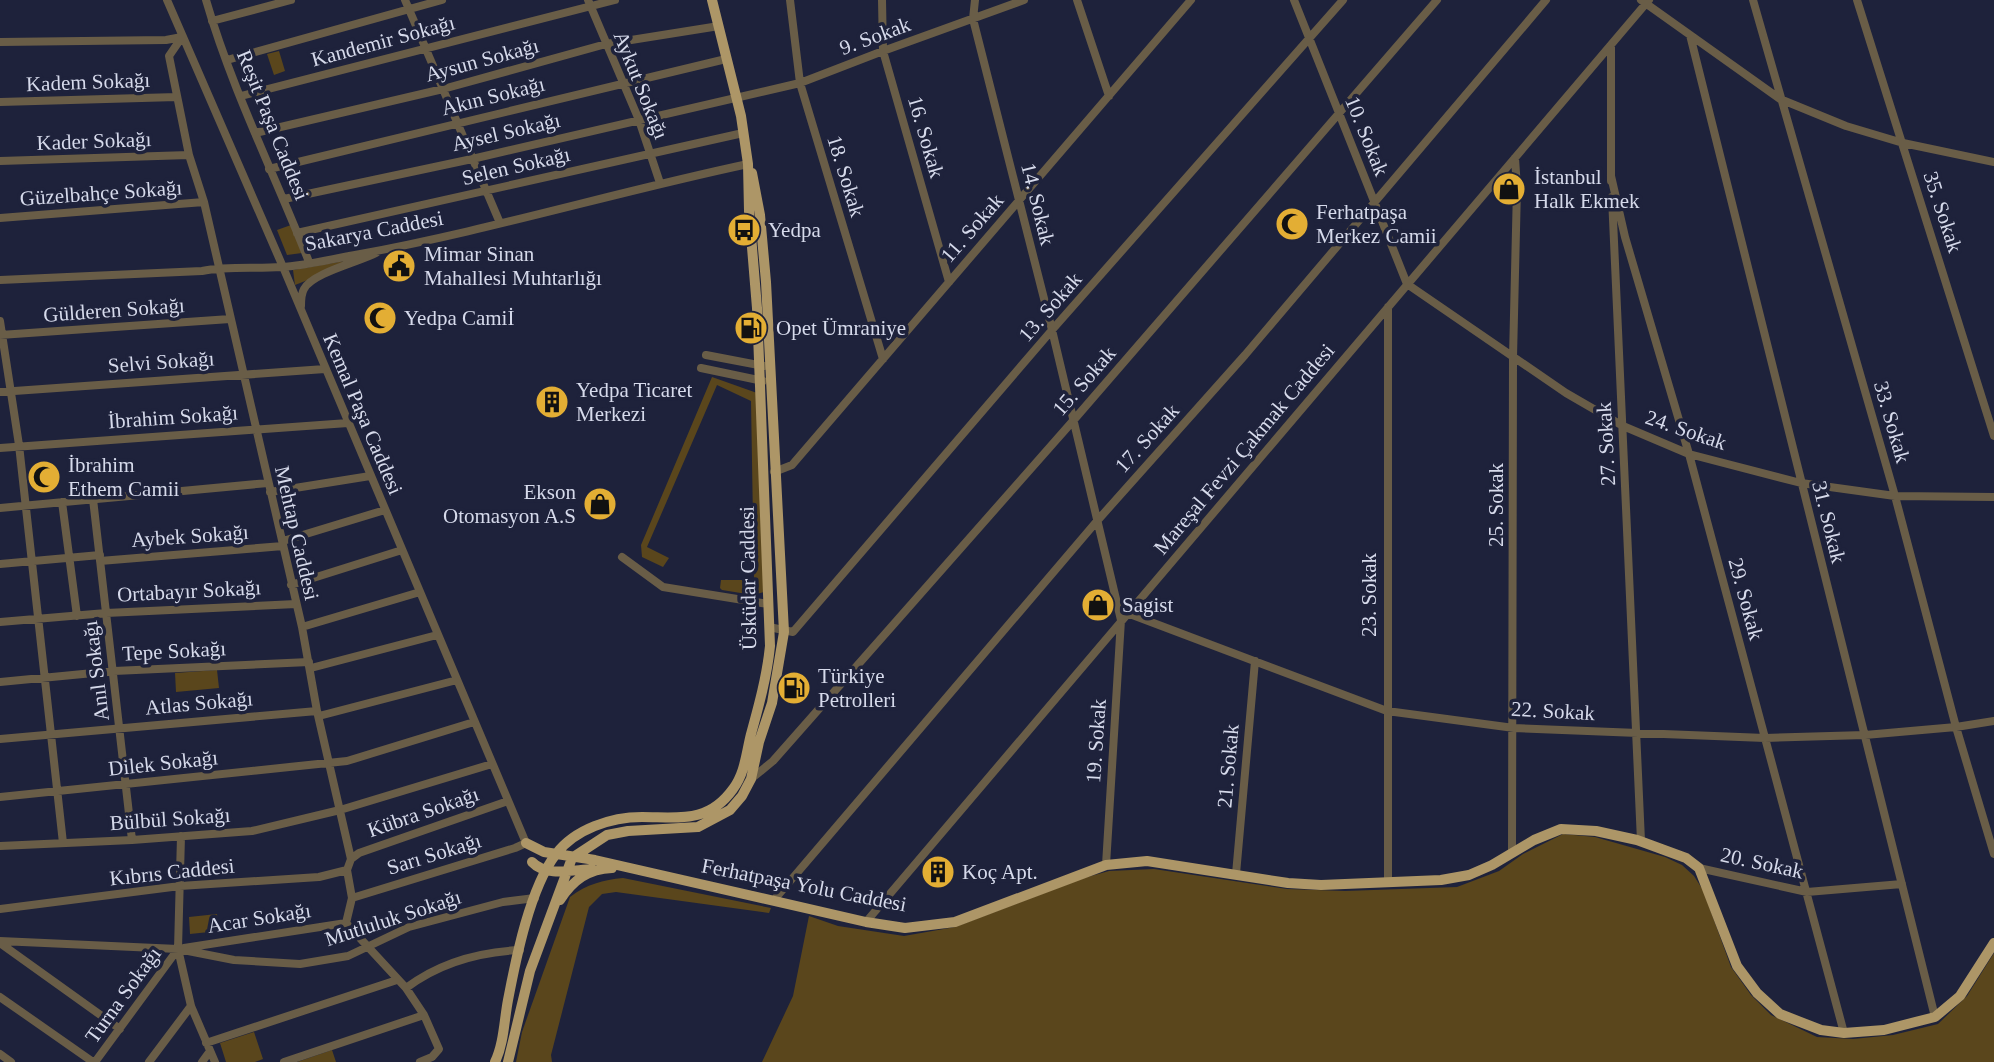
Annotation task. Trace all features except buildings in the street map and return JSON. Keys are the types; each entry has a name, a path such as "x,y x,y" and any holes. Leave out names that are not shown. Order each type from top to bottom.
{"main road":[{"name":"Üsküdar Caddesi","path":"572,858 607,835 628,831 698,827 730,810 751,779 772,703 784,632 774,472 754,263 748,164 736,99 712,0"},
{"name":"Üsküdar Caddesi","path":"556,854 571,840 604,823 641,817 690,818 706,812 721,803 743,773 763,691 770,646 766,381"},
{"name":"Ferhatpaşa Yolu Caddesi","path":"596,865 622,867 866,922 905,928 955,922 1106,865 1147,861 1288,883 1441,880 1469,875 1534,840 1561,830 1596,831 1641,841 1686,858 1699,867"},
{"path":"526,842 544,852 596,865"},
{"path":"526,842 532,862 536,895"},
{"path":"586,847 596,865"},
{"path":"495,1062 501,1049 508,998 536,895 556,854"},
{"path":"508,1062 524,990 572,858"},
{"path":"532,862 547,872 596,865"},
{"path":"550,915 575,880 596,865"},
{"path":"1699,867 1737,966 1757,993 1780,1014 1821,1030 1844,1033 1884,1030 1936,1017 1959,996 1994,943"}],"street":[{"name":"Kemal Paşa Caddesi","path":"167,0 526,842"},
{"name":"Reşit Paşa Caddesi","path":"206,0 269,169 309,262"},
{"path":"212,21 291,0"},
{"path":"227,60 407,4 442,0"},
{"name":"Kandemir Sokağı","path":"241,96 589,3 615,0"},
{"name":"18. Sokak","path":"790,0 800,83 883,359"},
{"name":"16. Sokak","path":"882,0 883,51 949,282"},
{"name":"14. Sokak","path":"975,0 973,19 1052,330 1121,620"},
{"name":"9. Sokak","path":"736,99 800,83 1024,0"},
{"path":"1077,0 1109,96"},
{"name":"11. Sokak","path":"774,472 792,465 1191,0"},
{"name":"10. Sokak","path":"1294,0 1407,284"},
{"name":"13. Sokak","path":"784,632 793,632 1052,330 1343,0"},
{"name":"15. Sokak","path":"751,779 773,761 1072,422 1437,0"},
{"name":"17. Sokak","path":"774,900 1097,521 1245,355 1546,0"},
{"name":"33. Sokak","path":"1753,0 1895,496 1956,727 1994,855"},
{"name":"35. Sokak","path":"1857,0 1994,436"},
{"path":"1645,1 1780,99 1846,127 1903,143 1994,162"},
{"name":"Mareşal Fevzi Çakmak Caddesi","path":"866,922 1611,45 1645,1"},
{"name":"Aykut Sokağı","path":"589,3 639,120 660,183"},
{"path":"407,4 500,223"},
{"name":"Aysun Sokağı","path":"255,133 443,89 606,44 719,26"},
{"name":"31. Sokak","path":"1690,35 1936,1017"},
{"path":"0,42 166,40 181,37"},
{"name":"Mehtap Caddesi","path":"181,37 169,56 177,97 189,155 204,202 302,627 318,713 351,859"},
{"name":"27. Sokak","path":"1611,45 1611,176 1641,841"},
{"name":"Akın Sokağı","path":"269,169 726,58"},
{"name":"Kadem Sokağı","path":"0,102 177,97"},
{"name":"Aysel Sokağı","path":"284,199 736,99"},
{"name":"Selen Sokağı","path":"298,233 743,133"},
{"name":"Kader Sokağı","path":"0,161 189,155"},
{"name":"25. Sokak","path":"1512,852 1513,357 1517,188 1515,158"},
{"name":"Sakarya Caddesi","path":"0,280 283,267 500,223 748,164"},
{"name":"29. Sokak","path":"1611,176 1625,237 1689,454 1844,1033"},
{"name":"Güzelbahçe Sokağı","path":"0,218 204,202"},
{"path":"300,309 306,285 394,246"},
{"name":"24. Sokak","path":"1407,284 1566,393 1623,426 1689,454 1801,482 1895,496 1994,497"},
{"name":"23. Sokak","path":"1388,307 1388,883"},
{"name":"Gülderen Sokağı","path":"1,335 230,319"},
{"path":"0,321 19,445 30,561 64,843"},
{"path":"706,355 765,366"},
{"path":"701,368 766,381"},
{"name":"Selvi Sokağı","path":"0,392 325,369"},
{"name":"İbrahim Sokağı","path":"0,448 255,428 348,424"},
{"path":"0,508 269,487 370,476"},
{"name":"Anıl Sokağı","path":"93,499 132,840"},
{"path":"62,502 77,615"},
{"name":"Aybek Sokağı","path":"0,564 283,544 385,510"},
{"path":"767,542 779,543"},
{"path":"291,585 402,550"},
{"path":"622,557 663,587 768,604"},
{"path":"302,627 420,592"},
{"name":"Ortabayır Sokağı","path":"0,622 106,613 296,604"},
{"name":"22. Sokak","path":"1127,613 1387,711 1514,728 1765,738 1865,735 1994,721"},
{"name":"19. Sokak","path":"1106,865 1121,620"},
{"path":"769,627 784,632"},
{"name":"Tepe Sokağı","path":"0,682 114,671 310,665 437,635"},
{"name":"21. Sokak","path":"1236,874 1255,661"},
{"name":"Atlas Sokağı","path":"0,739 120,727 318,713 457,680"},
{"name":"Dilek Sokağı","path":"0,797 347,761 474,722"},
{"name":"Bülbül Sokağı","path":"0,845 132,840 252,831 340,810 492,764"},
{"name":"Kübra Sokağı","path":"351,859 359,853 508,801"},
{"path":"181,836 178,949 191,1006 215,1062"},
{"name":"Sarı Sokağı","path":"352,898 515,848 526,842"},
{"path":"351,859 347,870 352,898 346,923 406,988 424,1015 439,1049 432,1057 420,1062"},
{"name":"20. Sokak","path":"1699,867 1807,892 1902,884"},
{"name":"Kıbrıs Caddesi","path":"0,909 180,886 319,877 347,870"},
{"name":"Mutluluk Sokağı","path":"178,949 234,960 300,964 348,956 409,927 536,895"},
{"name":"Acar Sokağı","path":"178,949 346,923"},
{"path":"0,942 178,949"},
{"path":"0,942 120,1029"},
{"name":"Turna Sokağı","path":"94,1062 178,949"},
{"path":"406,988 426,973 470,957 520,950"},
{"path":"202,1062 208,1047 397,980"},
{"path":"0,997 94,1062"},
{"path":"149,1062 191,1006"},
{"path":"284,1062 424,1015"},
{"path":"0,1054 11,1062"}],"shaded area":[{"path":"279,51 285,71 274,75 267,54"},
{"path":"291,225 302,253 287,255 277,230"},
{"path":"350,260 351,263 295,285 293,270"},
{"path":"712,377 757,393 764,592 753,595 720,588 721,580 754,580 751,401 717,385 647,547 669,558 663,567 642,557 641,545"},
{"path":"217,670 219,688 176,692 175,673"},
{"path":"1563,834 1595,837 1665,857 1682,865 1694,876 1703,890 1731,967 1751,995 1771,1015 1817,1037 1853,1039 1893,1035 1938,1024 1967,996 1994,953 1994,1062 762,1062 793,996 809,916 838,926 904,936 955,927 1109,871 1154,869 1287,889 1345,891 1457,887 1499,871 1523,854"},
{"path":"623,878 771,908 769,913 616,892 602,894 589,907 551,1055 552,1062 516,1062 522,1032 570,897 595,883"},
{"path":"217,914 219,931 190,934 189,917"},
{"path":"254,1032 263,1059 255,1062 226,1062 220,1043"},
{"path":"332,1050 336,1062 297,1062"}],"place":[{"name":"İstanbul Halk Ekmek","path":"1509,189"},
{"name":"Ferhatpaşa Merkez Camii","path":"1292,224"},
{"name":"Yedpa","path":"744,230"},
{"name":"Mimar Sinan Mahallesi Muhtarlığı","path":"399,266"},
{"name":"Yedpa Camiİ","path":"380,318"},
{"name":"Opet Ümraniye","path":"751,328"},
{"name":"Yedpa Ticaret Merkezi","path":"552,402"},
{"name":"İbrahim Ethem Camii","path":"44,477"},
{"name":"Ekson Otomasyon A.S","path":"600,504"},
{"name":"Sagist","path":"1098,605"},
{"name":"Türkiye Petrolleri","path":"794,688"},
{"name":"Koç Apt.","path":"938,872"}]}
